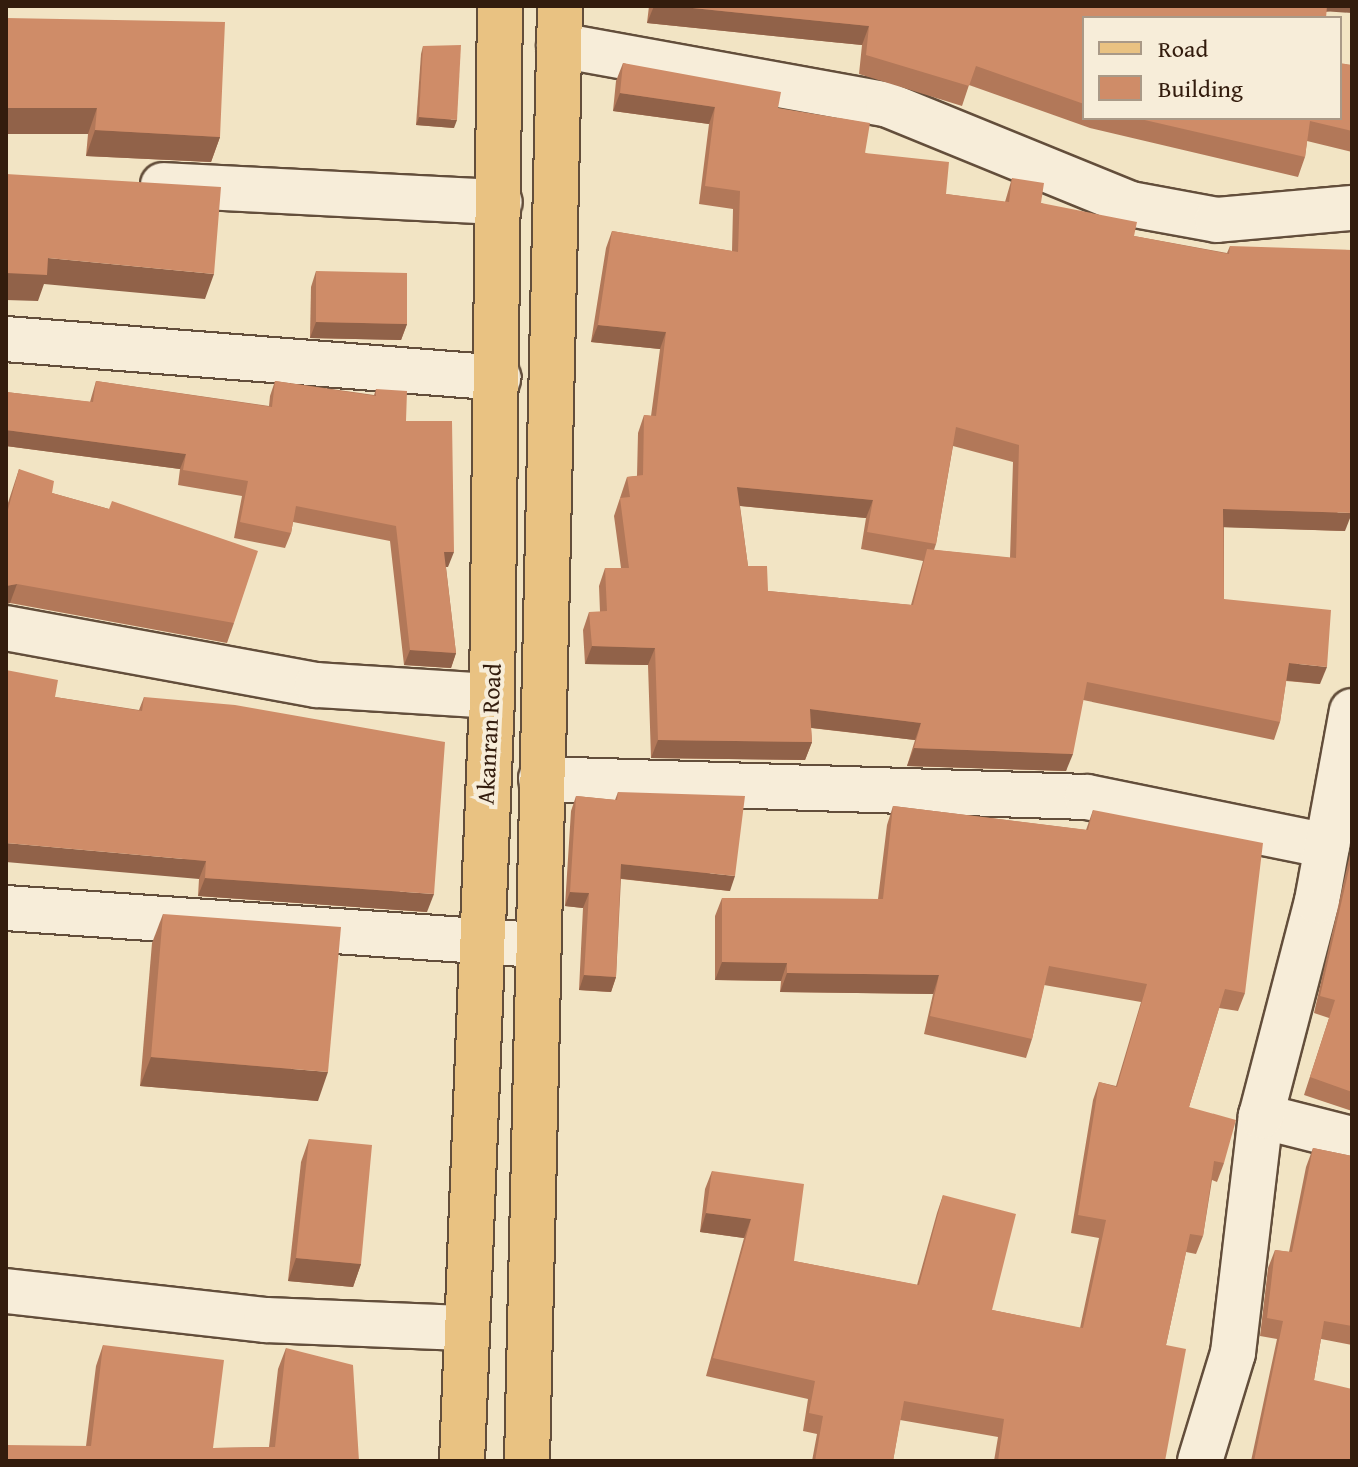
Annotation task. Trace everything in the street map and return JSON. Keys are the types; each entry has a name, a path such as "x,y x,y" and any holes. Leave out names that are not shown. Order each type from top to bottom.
{"main road":[{"name":"Akanran Road","path":"462,1461 463,1328 492,696 500,6"},
{"path":"527,1461 559,26"}],"street":[{"path":"559,26 888,105 1130,204 1217,220 1352,208"},
{"path":"118,182 500,202"},
{"path":"6,339 498,378"},
{"path":"6,628 317,685 492,696"},
{"path":"1200,1461 1233,1353 1261,1116 1327,846 1352,711"},
{"path":"541,779 1087,797 1327,846"},
{"path":"6,908 537,945"},
{"path":"1261,1116 1352,1139"},
{"path":"6,1291 266,1320 463,1328"}],"building":[{"path":"673,6 1327,6 1326,16 1082,16 1082,103 976,66 969,86 866,55 869,26"},
{"path":"6,18 225,22 220,137 95,130 97,108 6,108"},
{"path":"461,45 457,120 419,117 423,46"},
{"path":"623,63 781,92 778,108 870,123 865,153 949,162 946,194 1009,202 1012,178 1044,183 1041,203 1137,222 1134,236 1229,254 1230,246 1352,250 1352,513 1223,509 1224,599 1331,610 1327,667 1289,663 1280,722 1087,682 1073,754 914,748 921,723 810,709 812,742 658,740 655,648 592,646 589,612 607,611 605,568 629,568 620,498 630,497 627,477 643,475 644,415 656,416 666,332 598,325 612,231 738,252 740,191 705,186 715,107 620,93","holes":["956,427 1019,445 1016,558 927,549 913,605 768,591 767,566 748,566 737,487 873,500 867,532 936,544"]},
{"path":"1342,63 1352,65 1352,131 1310,121 1305,157 1145,120 1342,120"},
{"path":"6,174 221,187 214,274 48,258 47,275 6,273"},
{"path":"316,271 407,273 407,324 316,322"},
{"path":"96,381 272,407 275,381 376,396 376,389 407,391 406,421 452,421 454,552 444,552 456,653 410,650 396,526 296,506 291,533 240,522 248,481 183,470 186,454 6,430 6,392 93,402"},
{"path":"19,469 54,481 52,493 109,509 112,501 258,551 234,623 17,584 6,586 6,517"},
{"path":"6,670 58,680 55,697 142,711 144,697 235,705 445,742 434,894 205,878 206,861 6,843"},
{"path":"618,792 745,796 735,876 621,864 616,977 584,975 589,893 570,892 576,796 617,800"},
{"path":"893,806 1088,830 1093,810 1263,843 1245,993 1225,989 1189,1107 1236,1120 1224,1163 1214,1161 1203,1236 1190,1234 1166,1345 1186,1349 1165,1461 998,1461 1004,1419 904,1401 893,1461 815,1461 823,1416 809,1413 815,1381 713,1358 751,1219 706,1213 712,1171 804,1184 794,1261 919,1285 943,1195 1016,1214 992,1310 1083,1328 1106,1220 1078,1215 1099,1082 1117,1087 1147,984 1049,966 1032,1039 930,1016 939,975 787,973 787,963 722,962 722,898 883,899"},
{"path":"1352,856 1352,1092 1310,1077 1335,1000 1320,996"},
{"path":"163,914 341,927 328,1072 151,1057"},
{"path":"309,1139 372,1145 361,1264 296,1258"},
{"path":"1313,1148 1352,1156 1352,1326 1324,1321 1314,1380 1352,1389 1352,1461 1254,1461 1283,1321 1267,1318 1275,1250 1292,1252"},
{"path":"103,1345 224,1360 213,1448 275,1447 286,1348 353,1365 359,1461 6,1461 6,1445 91,1446"}]}
